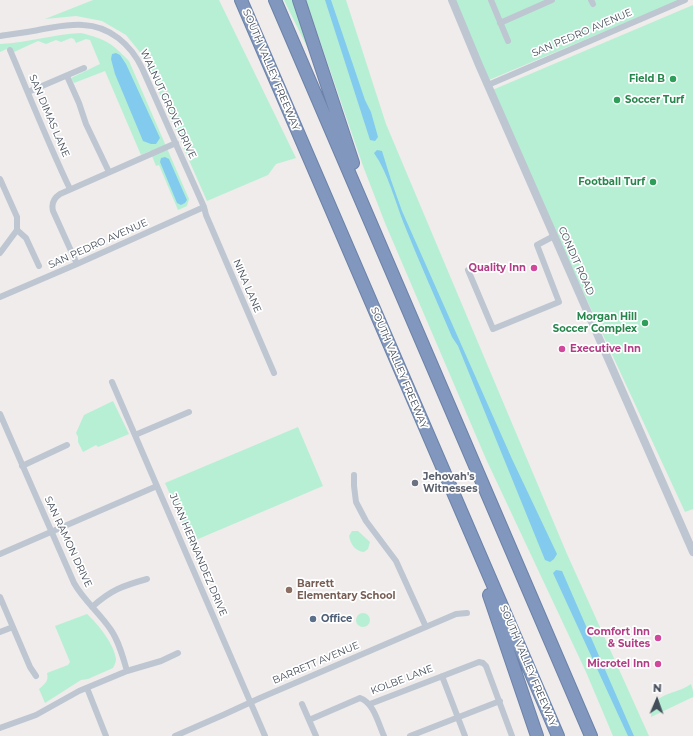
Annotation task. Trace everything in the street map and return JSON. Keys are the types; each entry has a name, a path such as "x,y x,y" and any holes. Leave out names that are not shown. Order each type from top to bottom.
{"highway":[{"path":"237,0 256,34"},
{"name":"SOUTH VALLEY FREEWAY","path":"241,0 558,736"},
{"path":"275,0 591,736"},
{"path":"299,0 355,170 357,190"},
{"path":"483,562 490,596 537,736"},
{"path":"560,664 598,736"}],"street":[{"name":"CONDIT ROAD","path":"452,0 693,552"},
{"path":"491,0 508,41"},
{"path":"500,23 552,0"},
{"name":"SAN PEDRO AVENUE","path":"488,85 685,0"},
{"name":"WALNUT GROVE DRIVE","path":"0,36 61,26 84,25 101,29 117,36 138,59 204,207"},
{"name":"SAN DIMAS LANE","path":"10,50 45,136 70,189"},
{"path":"28,92 84,68"},
{"path":"67,76 79,103 86,124 110,172"},
{"path":"77,264 53,211 52,206 54,198 70,189 176,143"},
{"path":"0,179 17,217 17,230 0,253"},
{"name":"SAN PEDRO AVENUE","path":"0,297 204,207"},
{"name":"NINA LANE","path":"204,207 206,215 274,373"},
{"path":"17,230 26,238 39,266"},
{"path":"468,270 493,329 559,302 537,245 554,236"},
{"name":"JUAN HERNANDEZ DRIVE","path":"112,382 265,736"},
{"path":"135,435 188,412"},
{"name":"SAN RAMON DRIVE","path":"0,414 74,583 83,598 113,632 118,642 127,671"},
{"path":"22,466 67,445"},
{"path":"354,475 356,502 366,521 396,561 426,627"},
{"path":"0,554 157,486"},
{"path":"92,607 103,597 118,588 147,579"},
{"path":"0,597 30,667 36,676"},
{"name":"BARRETT AVENUE","path":"174,736 456,614 467,613"},
{"path":"0,632 12,627"},
{"path":"0,728 36,715 66,698 127,671 161,661 178,653"},
{"name":"KOLBE LANE","path":"370,704 479,662 486,666 500,701"},
{"path":"442,676 465,736"},
{"path":"87,688 106,736"},
{"path":"309,720 360,698 366,700 370,704 384,736"},
{"path":"410,736 500,701 512,736"},
{"path":"302,704 316,736"}],"green space":[{"path":"93,0 219,0 296,158 276,164 268,175 207,201 147,65 139,51 126,35 102,21 76,16 45,19"},
{"path":"284,0 294,0 315,63"},
{"path":"306,0 346,0 386,124 567,554 649,736 613,736 586,672 486,459 385,223 363,166"},
{"path":"454,0 680,0 489,80"},
{"name":"Morgan Hill Soccer Complex","path":"693,5 693,509 685,512 490,91"},
{"path":"81,33 108,42 129,61 189,199 187,206 178,210 159,165 156,166 150,151 141,155 105,71 74,83 71,78 100,64 90,40 86,39 76,43 74,39 71,38 61,42 56,40 46,44 38,41 14,52 11,47 0,52 0,44"},
{"path":"113,401 129,434 98,447 96,445 83,452 78,442 76,433 84,415"},
{"path":"298,427 323,486 191,542 165,483"},
{"path":"352,531 358,531 370,542 368,549 364,552 356,549 352,545 349,536"},
{"path":"363,613 368,615 370,620 368,625 363,627 358,625 356,620 358,615"},
{"path":"87,614 96,623 109,641 115,653 116,659 114,666 113,668 88,679 81,680 45,703 39,689 46,682 47,673 68,665 70,662 55,626"},
{"path":"691,684 693,697 651,717 652,709 659,698 685,688"}],"water":[{"path":"325,0 331,0 365,100 371,112 378,137 375,141 370,140"},
{"path":"116,53 120,55 126,64 160,138 156,144 143,141 115,74 111,59 112,54"},
{"path":"377,150 382,151 402,211 512,459 557,554 550,562 545,560 458,346 452,337 404,224 387,178 374,153"},
{"path":"165,157 169,159 187,200 181,205 177,203 160,162 161,158"},
{"path":"556,570 562,571 634,736 628,736 553,573"}],"place":[{"name":"Field B","path":"673,79"},
{"name":"Soccer Turf","path":"617,100"},
{"name":"Football Turf","path":"653,182"},
{"name":"Quality Inn","path":"534,268"},
{"name":"Morgan Hill Soccer Complex","path":"645,323"},
{"name":"Executive Inn","path":"562,349"},
{"name":"Jehovah's Witnesses","path":"415,483"},
{"name":"Barrett Elementary School","path":"289,590"},
{"name":"Office","path":"313,619"},
{"name":"Comfort Inn & Suites","path":"658,638"},
{"name":"Microtel Inn","path":"658,664"}]}
